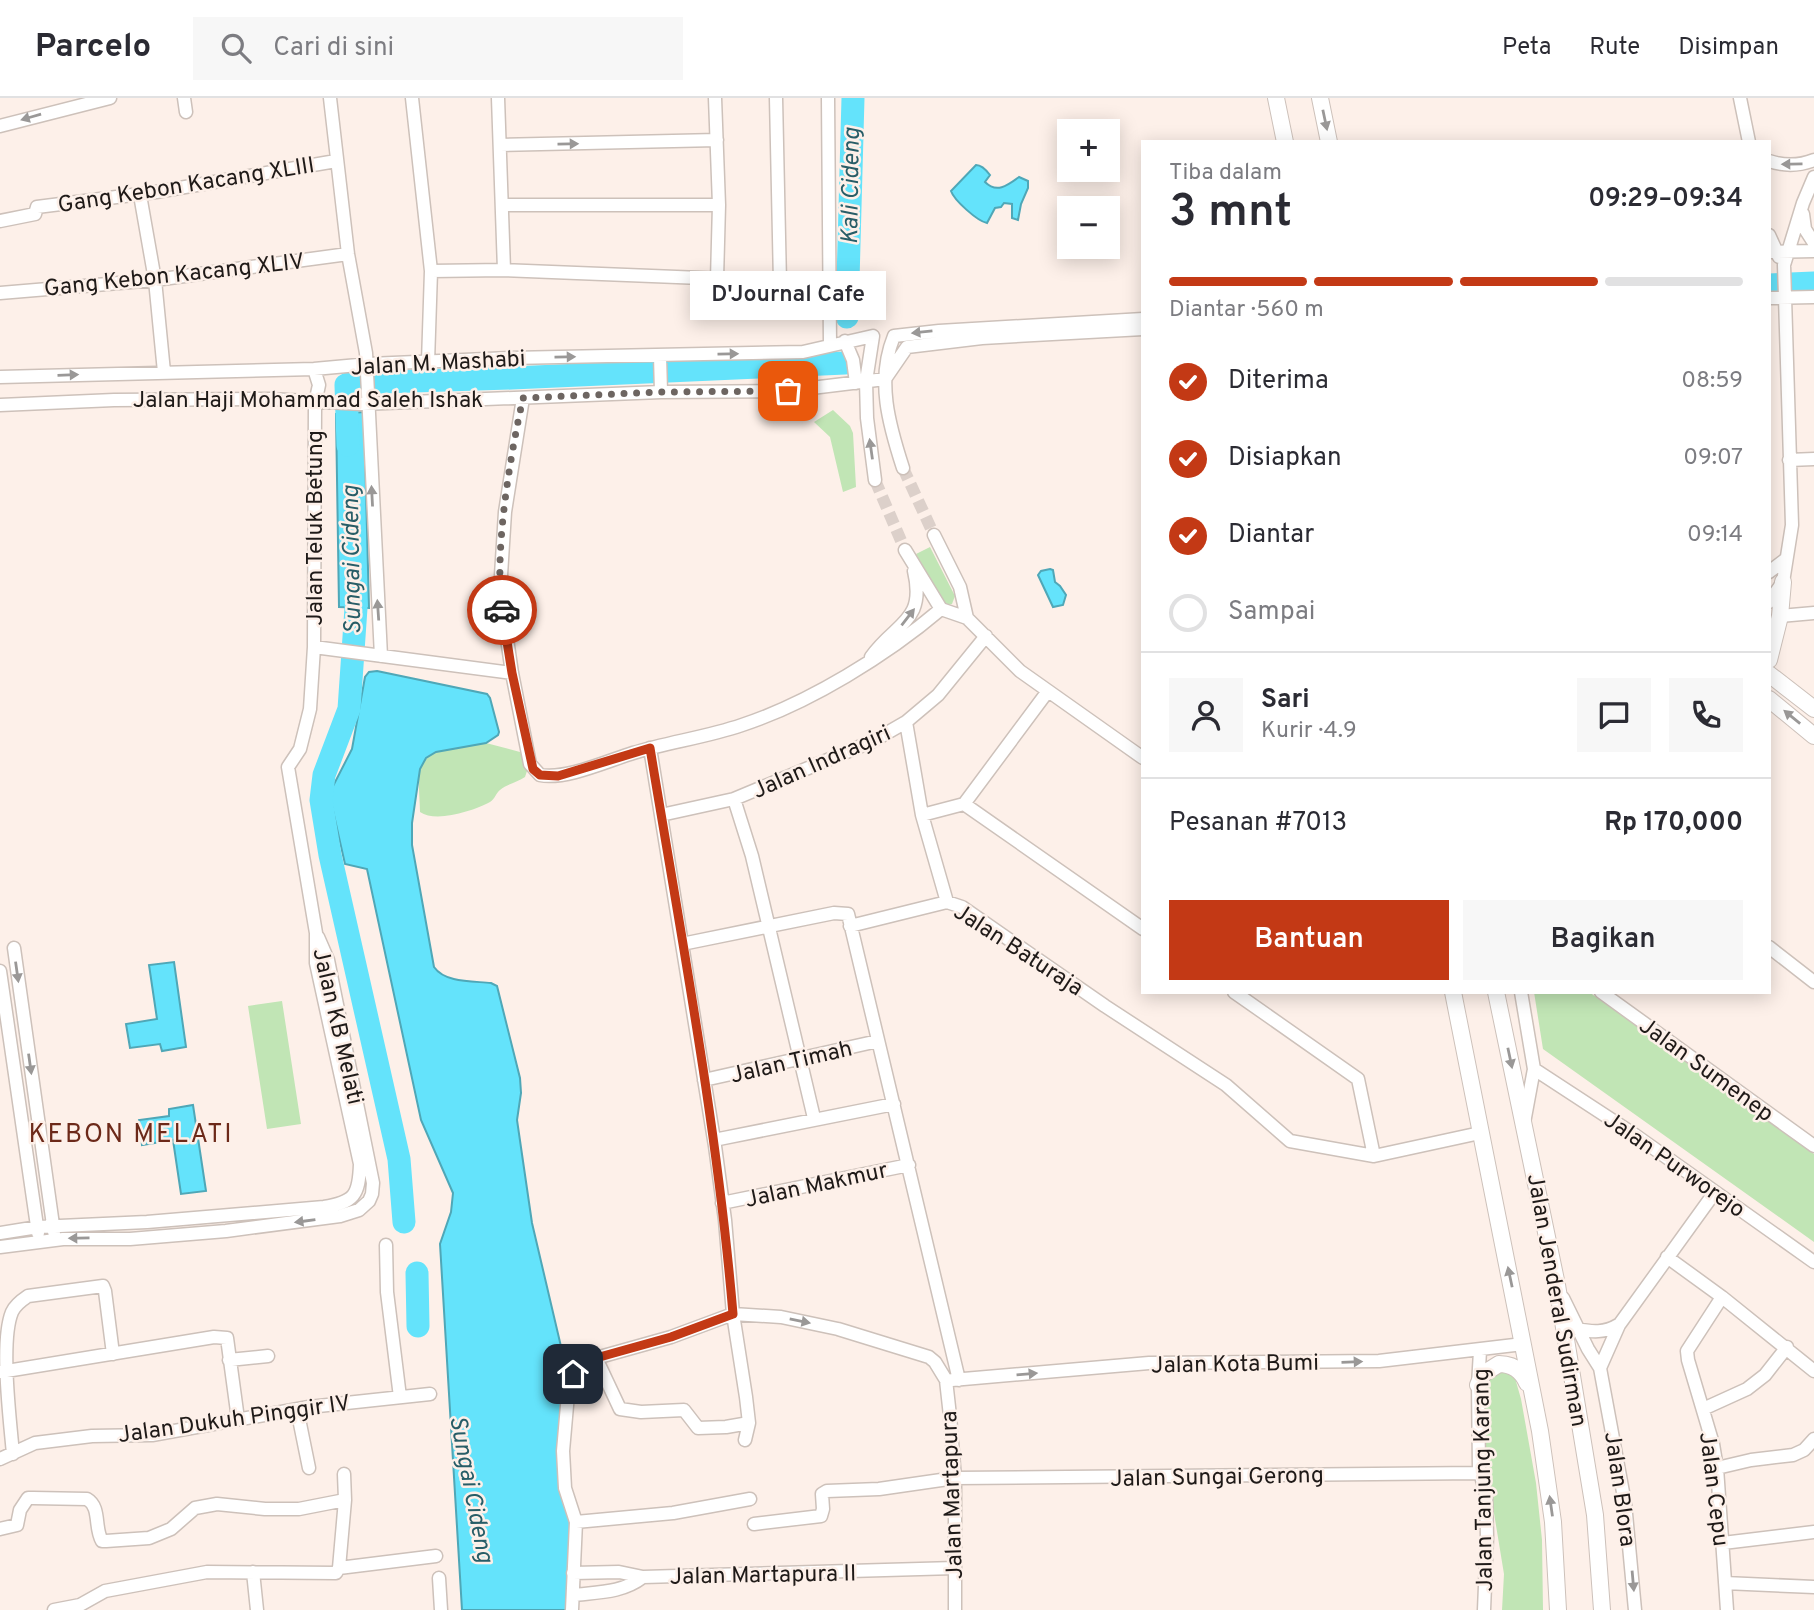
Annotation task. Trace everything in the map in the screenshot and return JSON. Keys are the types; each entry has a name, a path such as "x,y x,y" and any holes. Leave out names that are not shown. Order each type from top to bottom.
{"main road":[{"path":"1276,98 1285,140"},
{"path":"1320,98 1329,140"},
{"path":"1771,652 1780,616 1783,582"},
{"path":"1771,676 1814,709"},
{"path":"1771,701 1814,736"},
{"name":"Jalan Jenderal Sudirman","path":"1453,994 1532,1395 1553,1522 1558,1610"},
{"name":"Jalan Jenderal Sudirman","path":"1496,994 1558,1285 1595,1515 1602,1579 1602,1610"},
{"path":"1478,1385 1488,1368 1505,1364 1521,1371 1532,1395"}],"street":[{"path":"0,125 53,104 110,98"},
{"path":"184,98 186,112"},
{"path":"330,98 348,254 366,367 381,656"},
{"path":"412,98 431,271 428,362"},
{"path":"498,98 503,270"},
{"path":"715,98 719,205 717,279"},
{"path":"776,98 780,282"},
{"path":"828,98 830,345"},
{"path":"1740,98 1749,140"},
{"path":"500,145 717,140"},
{"path":"1771,162 1784,165 1805,164 1814,160"},
{"name":"Gang Kebon Kacang XLIII","path":"0,221 35,214 37,207 140,195 336,161"},
{"path":"1771,599 1783,582 1792,525 1785,268 1803,203 1814,177"},
{"path":"140,195 155,280 164,372"},
{"path":"1803,203 1803,222 1814,243"},
{"path":"502,205 719,205"},
{"path":"1772,252 1814,251"},
{"path":"1772,252 1785,268"},
{"name":"Gang Kebon Kacang XLIV","path":"0,293 155,280 348,254"},
{"path":"431,271 503,270 830,283"},
{"path":"1771,298 1784,295 1814,297"},
{"path":"903,468 888,415 885,379 892,338 897,335 1141,319"},
{"path":"885,379 907,347 982,338 1141,329"},
{"name":"Jalan M. Mashabi","path":"0,377 314,369 428,362 660,360 803,352 873,336 861,382"},
{"path":"845,341 861,382 875,480"},
{"path":"660,360 661,387"},
{"name":"Jalan Teluk Betung","path":"314,369 319,385 314,648 310,709 304,738 288,766 316,933"},
{"name":"Jalan Haji Mohammad Saleh Ishak","path":"0,405 270,399 366,403 523,398 661,387 788,391 885,379"},
{"path":"523,398 505,512 500,582 512,673 530,764 540,775 558,776 753,721 810,695 885,652 941,609"},
{"path":"1790,460 1814,459"},
{"path":"934,535 960,587 967,618"},
{"path":"868,660 883,641 905,622 917,604 918,587 909,555 941,609 967,618 1020,671 1141,757"},
{"path":"1771,570 1786,559"},
{"path":"1780,616 1814,613"},
{"name":"Jalan Indragiri","path":"661,815 734,799 873,741 906,722 939,695 986,636"},
{"name":"Jalan Teluk Betung","path":"314,648 512,673"},
{"path":"922,815 964,804 1048,691"},
{"path":"906,722 922,815 947,902"},
{"path":"650,748 714,1140 733,1314 749,1423 745,1440"},
{"path":"734,799 752,856 814,1118"},
{"path":"964,804 1141,928"},
{"name":"Jalan Baturaja","path":"850,926 947,902 955,904 1226,1085 1290,1141 1374,1156 1480,1133"},
{"path":"682,944 767,926 840,913 848,914 909,1165 952,1380"},
{"name":"Jalan KB Melati","path":"0,1233 38,1227 192,1218 343,1203 352,1199 357,1190 360,1164 316,963 316,933"},
{"name":"Jalan KB Melati","path":"0,1247 54,1239 130,1239 261,1228 340,1216 359,1210 372,1194 373,1183 328,960 316,933"},
{"path":"14,948 54,1239"},
{"path":"1771,949 1814,982"},
{"path":"0,971 39,1241"},
{"path":"1237,994 1358,1079 1374,1156"},
{"path":"1521,994 1534,1069 1524,1123"},
{"name":"Jalan Sumenep","path":"1604,994 1814,1146"},
{"name":"Jalan Timah","path":"705,1080 878,1041"},
{"name":"Jalan Purworejo","path":"1534,1069 1635,1135 1814,1262"},
{"path":"714,1140 894,1104"},
{"name":"Jalan Makmur","path":"722,1203 909,1165"},
{"path":"1600,1368 1619,1325 1714,1192"},
{"path":"192,1218 196,1234"},
{"path":"386,1245 387,1292 400,1398"},
{"path":"1667,1257 1787,1346 1814,1371"},
{"name":"Jalan Blora","path":"1558,1285 1577,1329 1600,1368 1621,1470 1635,1610"},
{"path":"13,1454 2,1371 11,1312 28,1296 99,1286 104,1288 113,1354"},
{"name":"Jalan Cepu","path":"1722,1297 1687,1350 1717,1468 1727,1610"},
{"path":"572,1610 576,1522 565,1488 563,1451 569,1383 577,1370 596,1358 671,1337 733,1314 781,1317 899,1346 929,1357 952,1380"},
{"path":"1577,1329 1600,1332 1619,1325"},
{"path":"2,1371 214,1337 227,1338 238,1419"},
{"name":"Jalan Kota Bumi","path":"952,1380 1149,1363 1379,1361 1523,1344"},
{"path":"1703,1409 1756,1382 1765,1375 1787,1346"},
{"name":"Jalan Tanjung Karang","path":"1480,1351 1479,1473 1486,1494 1484,1610"},
{"path":"229,1360 268,1356"},
{"path":"596,1358 620,1409 641,1412 684,1410 698,1428 749,1423"},
{"name":"Jalan Martapura","path":"952,1380 955,1610"},
{"name":"Jalan Dukuh Pinggir IV","path":"0,1459 35,1443 92,1436 152,1435 297,1409 430,1394"},
{"path":"297,1409 309,1468"},
{"path":"1717,1468 1751,1460 1793,1455 1804,1450 1814,1439"},
{"name":"Jalan Sungai Gerong","path":"754,1524 821,1516 824,1492 879,1489 955,1478 1479,1473"},
{"path":"54,1610 80,1605 105,1591 207,1572 336,1573 339,1568 345,1500 344,1474"},
{"path":"0,1529 17,1525 20,1510 28,1498 87,1499 95,1506 98,1534 102,1541 149,1538 170,1529 195,1508 217,1504 299,1509 345,1500"},
{"path":"576,1522 673,1513 750,1499"},
{"path":"1723,1543 1814,1532"},
{"path":"339,1568 436,1556"},
{"name":"Jalan Martapura II","path":"573,1573 619,1572 643,1577 955,1568"},
{"path":"253,1572 257,1610"},
{"path":"573,1595 620,1590 630,1587 643,1577"},
{"path":"439,1578 441,1610"},
{"path":"1725,1583 1814,1587"}],"green space":[{"path":"833,410 850,426 853,433 856,487 843,492 830,437 814,422"},
{"path":"930,547 955,596 952,604 942,603 916,554"},
{"path":"486,743 520,752 528,768 525,777 503,788 490,802 474,809 445,816 420,812 419,777 425,760 432,754 449,748"},
{"path":"1534,994 1592,994 1814,1154 1814,1242 1543,1049"},
{"path":"282,1001 301,1124 267,1129 248,1006"},
{"path":"1506,1372 1515,1378 1521,1399 1536,1483 1542,1540 1543,1610 1502,1610 1504,1574 1491,1495 1490,1470 1482,1440 1488,1382 1496,1374"}],"water":[{"path":"976,165 990,175 985,182 989,186 1002,187 1019,177 1028,181 1018,220 1012,218 1012,204 1004,203 995,208 987,223 956,200 951,191"},
{"path":"364,412 369,608 339,607 336,414"},
{"path":"1053,570 1055,582 1066,595 1063,605 1053,607 1038,575 1041,571"},
{"path":"377,671 487,694 499,732 486,743 436,752 426,758 420,769 412,823 412,845 434,967 452,979 497,986 520,1078 517,1120 532,1223 567,1372 560,1443 571,1520 566,1610 462,1610 440,1244 451,1212 453,1193 421,1120 367,869 345,864 331,802 331,790 352,749 365,677 369,672"},
{"path":"174,962 186,1047 162,1051 160,1044 130,1048 126,1024 157,1019 149,965"},
{"path":"193,1105 206,1191 181,1194 173,1140 142,1145 139,1120 169,1116 169,1109"}],"waterway":[{"name":"Kali Cideng","path":"847,317 853,98"},
{"path":"1771,285 1814,283"},
{"name":"Sungai Cideng","path":"348,445 346,385 354,381 512,378 845,363"},
{"name":"Sungai Cideng","path":"354,577 356,608 349,709 324,775 321,800 330,855 399,1159 404,1222"},
{"name":"Sungai Cideng","path":"417,1273 418,1326"}],"tunnel":[{"path":"903,468 934,535"},
{"path":"875,480 905,550"}],"way so far":[{"path":"502,610 500,582 505,512 523,398 661,392 788,391"}],"place":[{"name":"D'Journal Cafe","path":"788,391"}],"district":[{"name":"KEBON MELATI","path":"131,1133"}],"route":[{"path":"502,610 512,673 533,769 540,775 558,776 650,748 705,1080 725,1220 733,1314 671,1337 596,1358 573,1374"}]}
